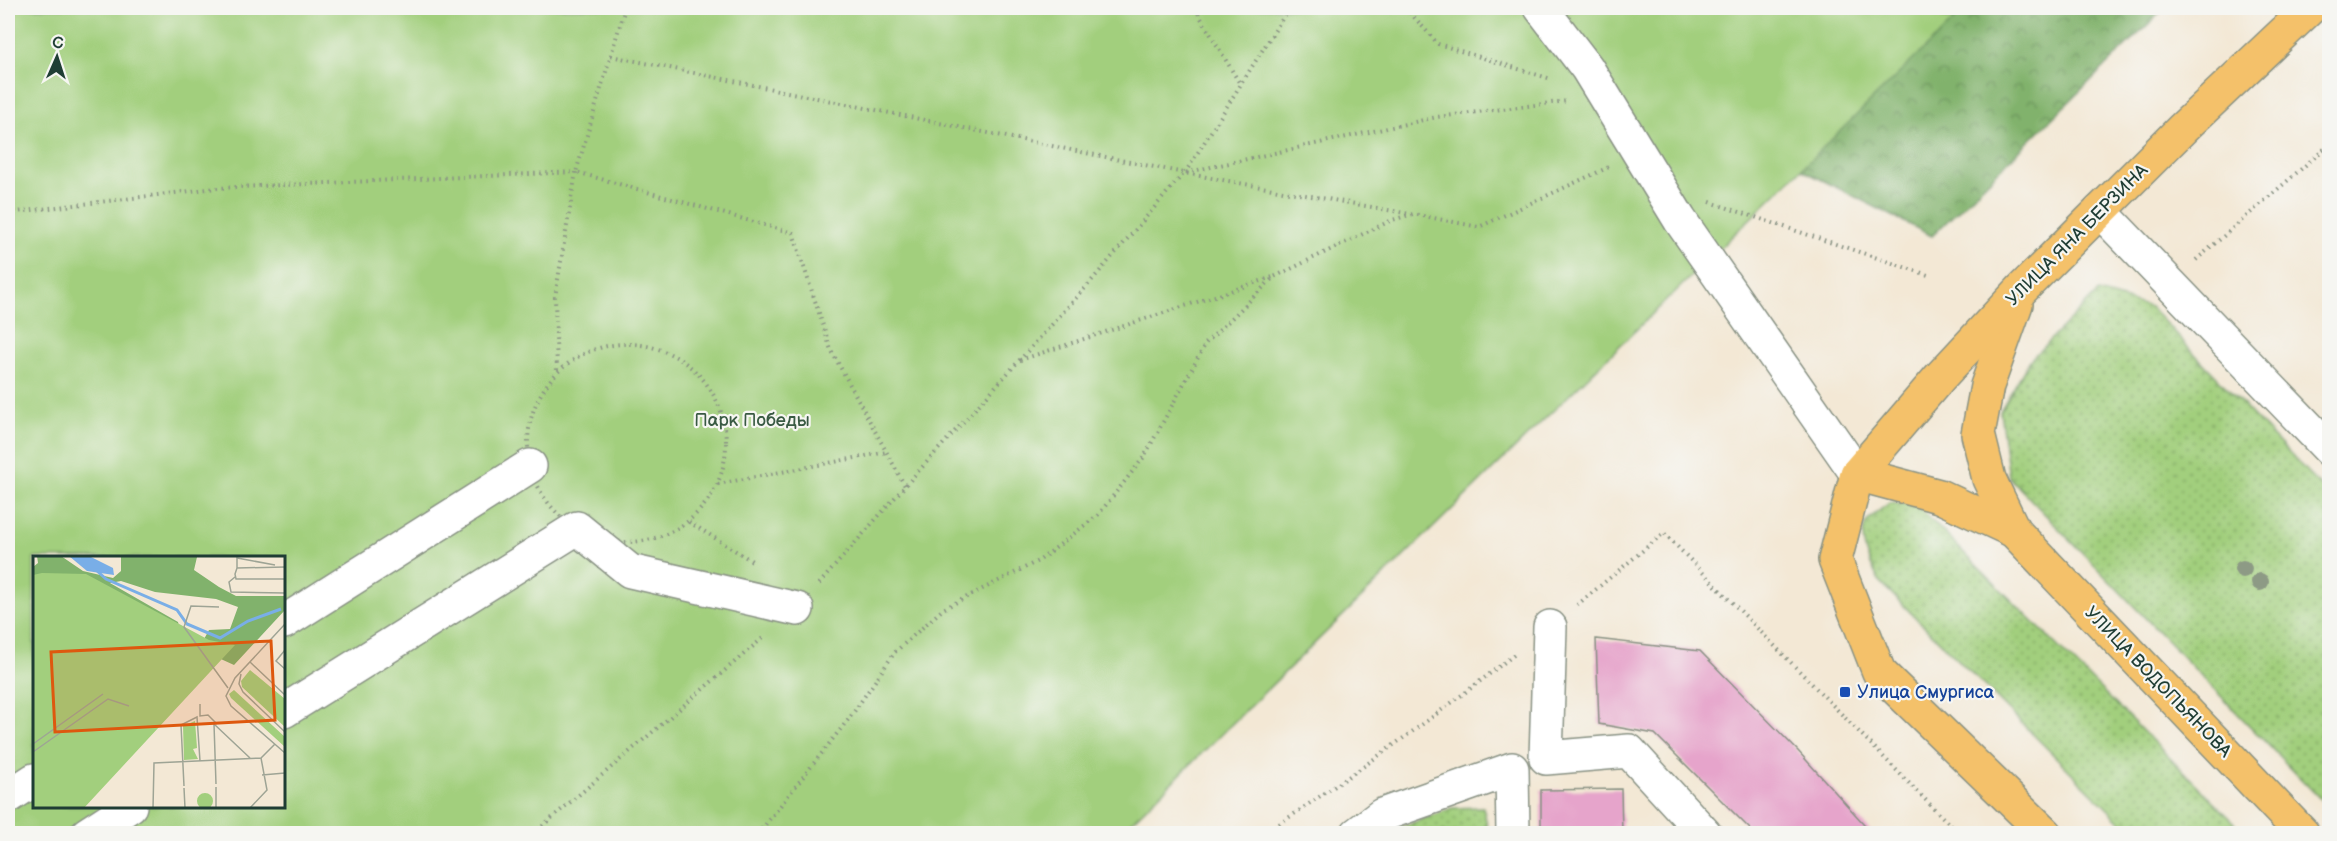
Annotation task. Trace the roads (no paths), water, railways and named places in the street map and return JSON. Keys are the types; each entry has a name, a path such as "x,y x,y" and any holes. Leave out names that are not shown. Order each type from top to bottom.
{"main road":[{"name":"УЛИЦА ЯНА БЕРЗИНА","path":"1857,474 1940,377 2021,290 2183,128 2310,8"},
{"name":"УЛИЦА ВОДОПЬЯНОВА","path":"2021,290 1986,386 1978,434 1989,479 2014,531 2302,834"},
{"name":"УЛИЦА ВОДОПЬЯНОВА","path":"1857,474 1939,496 2014,531"},
{"path":"1857,474 1835,561 1878,672 2046,834"}],"street":[{"path":"1541,8 1587,68 1680,220 1857,474"},
{"path":"2100,211 2330,450"},
{"path":"285,621 530,466"},
{"path":"285,710 577,528 630,571 797,609"},
{"path":"1550,627 1546,758 1629,751 1705,834"},
{"path":"1357,834 1382,815 1512,769 1513,834"},
{"path":"8,797 33,781"},
{"path":"87,834 128,808"}],"place":[{"name":"Улица Смургиса","path":"1845,692"}],"park label":[{"name":"Парк Победы","path":"752,420"}]}
